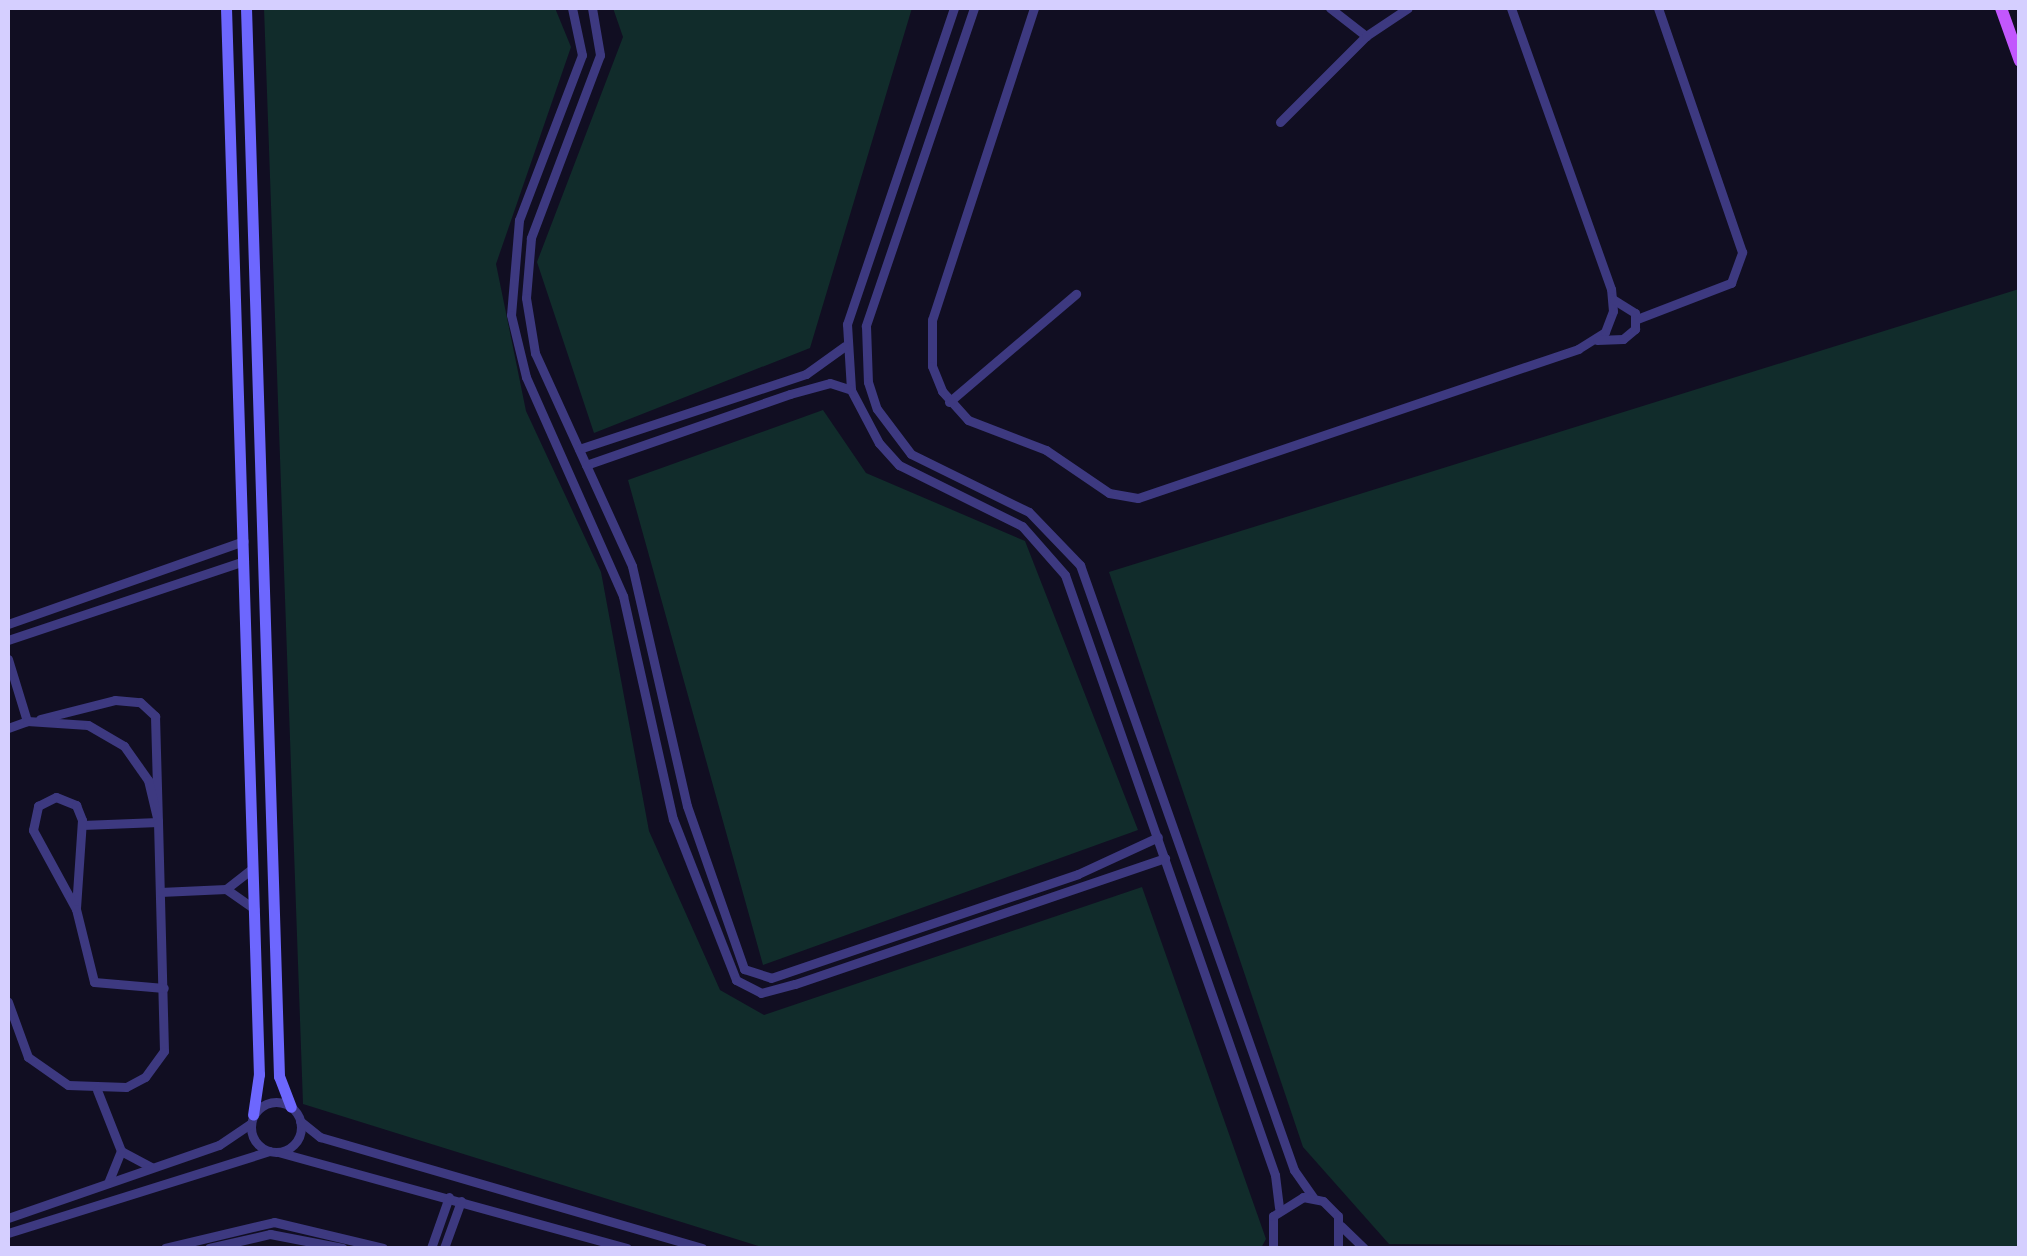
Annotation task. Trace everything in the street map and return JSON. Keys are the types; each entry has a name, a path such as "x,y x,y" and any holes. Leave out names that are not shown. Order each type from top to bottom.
{"main road":[{"path":"2002,8 2020,61"}],"street":[{"path":"226,8 260,1088 252,1119 254,1141 274,1152 627,1248"},
{"path":"246,8 279,1076 300,1121 338,1142 702,1248"},
{"path":"572,8 582,55 519,220 512,315 526,377 623,596 673,819 736,980 762,992 795,984 1164,858"},
{"path":"592,8 600,56 531,238 526,298 535,353 632,566 686,806 750,975 771,978 1078,874 1158,837"},
{"path":"954,8 847,324 845,346 851,390 878,443 899,465 1003,515 1053,557 1074,596 1275,1175 1278,1208 1270,1224 1273,1248"},
{"path":"974,8 866,326 868,382 877,409 911,454 1028,512 1080,565 1294,1170 1312,1197 1331,1207 1341,1226 1364,1248"},
{"path":"1034,8 932,320 932,366 950,402 980,426 1046,450 1101,489 1138,498 1597,340 1628,337 1636,318 1731,283 1742,252 1658,8"},
{"path":"1330,8 1366,36"},
{"path":"1280,122 1366,36 1408,8"},
{"path":"1511,8 1614,300 1610,322 1597,340"},
{"path":"950,402 1076,294"},
{"path":"1614,300 1636,318"},
{"path":"579,449 806,374 845,346"},
{"path":"586,465 790,394 830,383 851,390"},
{"path":"8,624 244,542"},
{"path":"8,640 244,561"},
{"path":"8,659 30,721"},
{"path":"8,728 115,700 148,706 159,752 166,1041 160,1061 136,1083 98,1090 68,1085 36,1067 16,1036 8,1002"},
{"path":"30,721 88,726 124,746 148,780 158,822"},
{"path":"76,909 82,824 76,804 62,797 41,803 32,820 76,909 94,982 164,988"},
{"path":"82,824 158,822"},
{"path":"160,892 226,889 254,868"},
{"path":"226,889 255,910"},
{"path":"98,1090 121,1151 154,1168"},
{"path":"8,1218 219,1145 267,1103 292,1108"},
{"path":"8,1233 274,1152 298,1139 300,1121"},
{"path":"108,1184 121,1151"},
{"path":"431,1248 450,1197"},
{"path":"1278,1208 1312,1197"},
{"path":"444,1248 461,1201"},
{"path":"250,1224 254,1235"},
{"path":"165,1248 250,1224 298,1224 383,1248"},
{"path":"1338,1248 1341,1226"},
{"path":"209,1248 254,1235 286,1234 338,1248"}],"green space":[{"path":"264,8 555,8 571,47 496,264 526,411 601,572 649,831 720,990 764,1015 1142,887 1266,1239 1261,1248 765,1248 303,1104"},
{"path":"613,8 912,8 810,348 594,433 537,262 623,37"},
{"path":"2019,289 2019,1248 1389,1244 1303,1147 1109,572"},
{"path":"823,410 866,473 1025,541 1138,830 763,965 628,480"}]}
